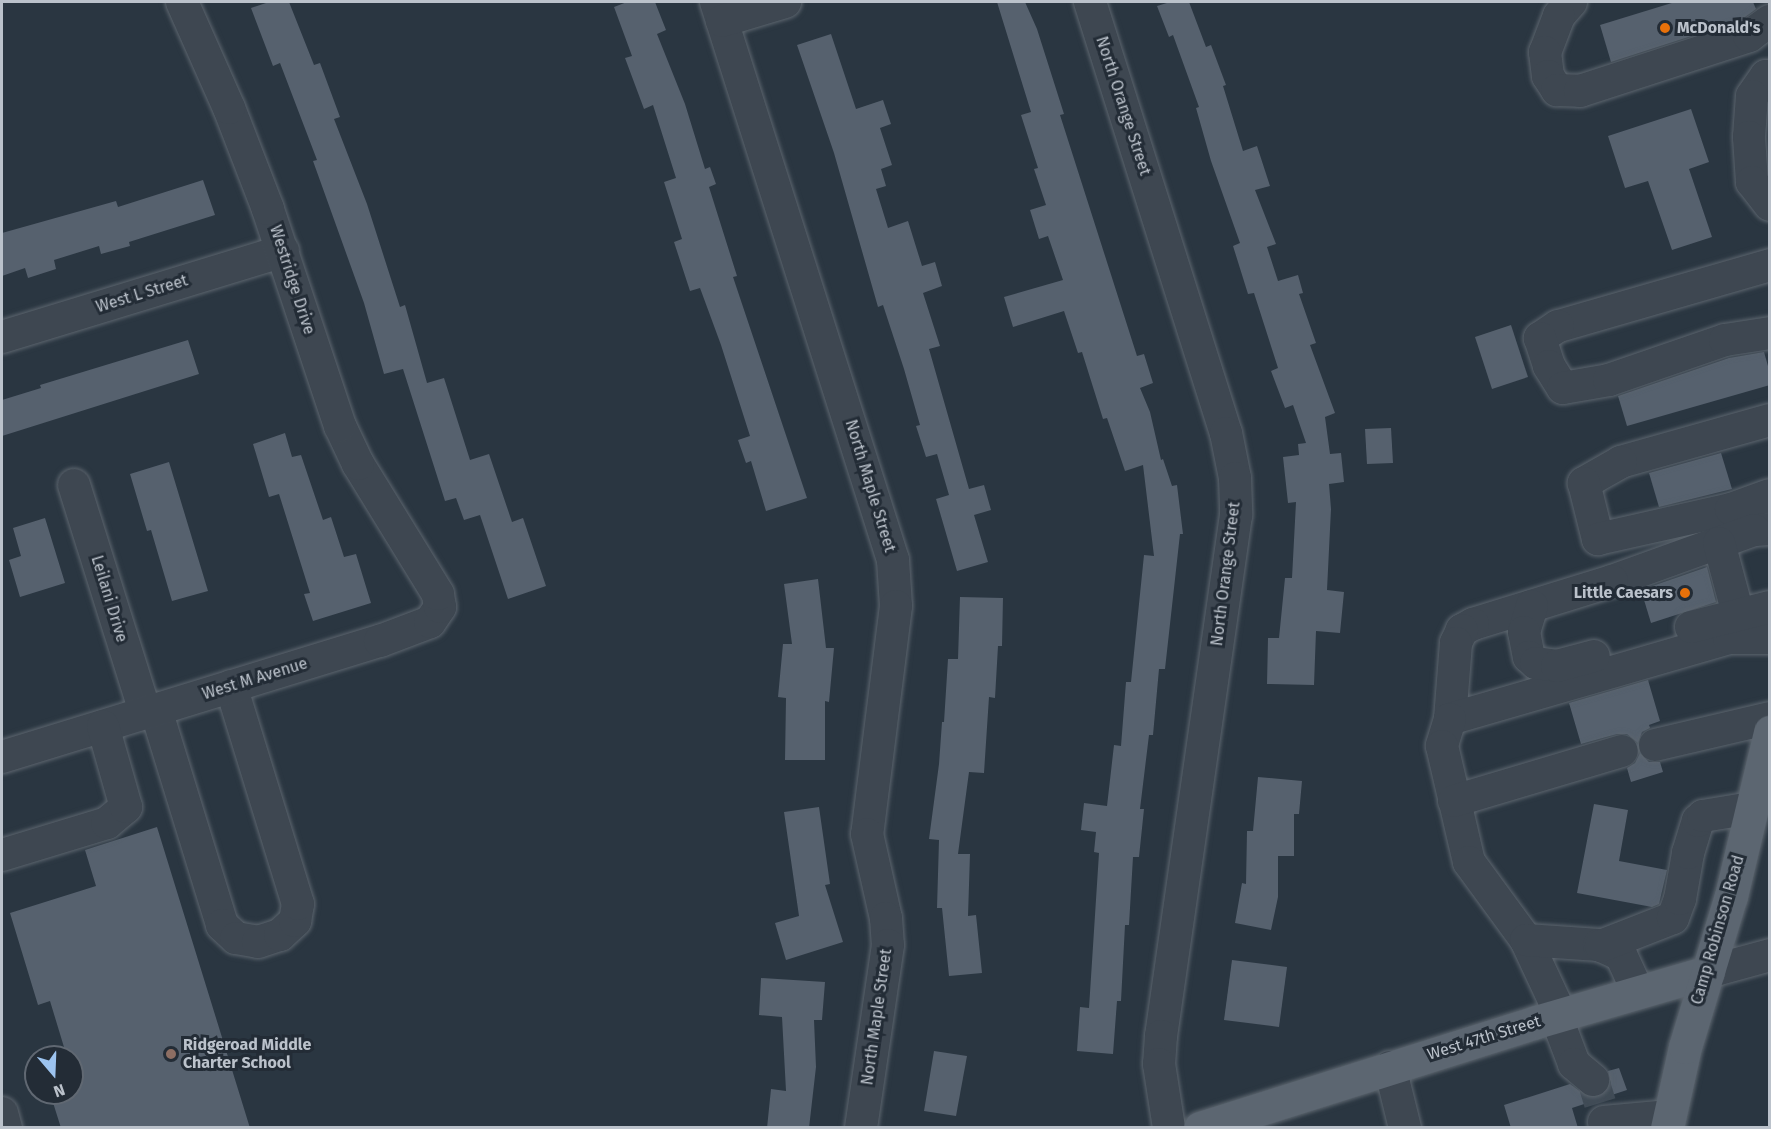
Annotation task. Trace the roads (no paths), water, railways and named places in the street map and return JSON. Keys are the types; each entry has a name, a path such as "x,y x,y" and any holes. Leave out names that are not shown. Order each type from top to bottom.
{"main road":[{"name":"Camp Robinson Road","path":"1668,1122 1685,1047 1731,896 1770,732"},
{"name":"West 47th Street","path":"1200,1128 1262,1118 1390,1067 1708,972"}],"street":[{"name":"Westridge Drive","path":"182,2 229,108 283,251 340,426 358,464 412,553"},
{"path":"719,11 785,2"},
{"name":"North Orange Street","path":"1090,2 1226,433 1235,478 1236,515 1161,1036 1159,1064 1169,1128"},
{"path":"1570,2 1559,16 1545,52 1548,76 1557,90 1580,91 1603,84 1749,36 1770,21"},
{"name":"North Maple Street","path":"719,11 893,561 896,606 867,834 886,918 888,945 861,1128"},
{"path":"1761,86 1749,137 1752,182 1770,205"},
{"name":"West L Street","path":"2,337 283,251"},
{"path":"1770,265 1558,326 1540,338 1550,366 1563,388 1609,380 1725,340 1770,333"},
{"path":"1770,420 1621,462 1584,483 1598,539 1731,509 1770,495"},
{"name":"Leilani Drive","path":"74,485 222,924 236,938 258,942 280,935 295,921 298,904 231,686"},
{"path":"1668,1122 1601,1108 1574,1064 1559,1015 1527,940 1469,862 1442,746 1450,719 1456,643 1462,630 1473,624 1754,530 1770,529"},
{"path":"1719,543 1738,614"},
{"name":"West M Avenue","path":"2,757 380,641 430,622 437,616 440,607 438,594 412,553"},
{"path":"1531,606 1524,632 1529,657 1540,664 1557,666 1770,607"},
{"path":"1450,719 1729,638 1770,638"},
{"path":"1655,746 1770,718"},
{"path":"2,855 107,823 126,807 103,726"},
{"path":"1454,801 1622,751"},
{"path":"1601,946 1672,918 1680,899 1688,853 1698,821 1703,816 1751,808"},
{"path":"1527,940 1601,946 1621,955 1638,992"},
{"name":"West 47th Street","path":"1708,972 1770,955"},
{"path":"1390,1067 1405,1128"},
{"path":"2,1113 6,1128"}],"tunnel":[{"path":"1593,1080 1600,1103"}],"place":[{"name":"McDonald's","path":"1665,28"},
{"name":"Little Caesars","path":"1685,593"},
{"name":"Ridgeroad Middle Charter School","path":"171,1054"}]}
